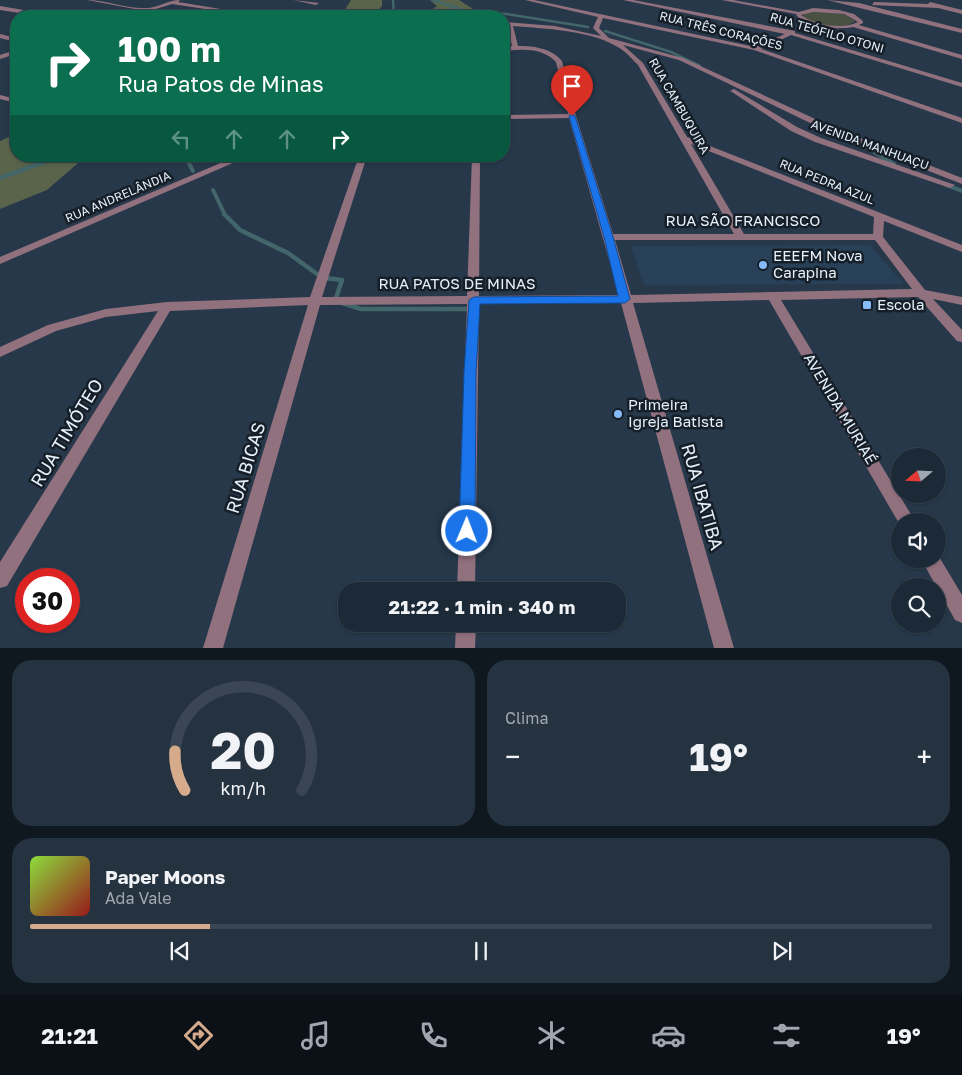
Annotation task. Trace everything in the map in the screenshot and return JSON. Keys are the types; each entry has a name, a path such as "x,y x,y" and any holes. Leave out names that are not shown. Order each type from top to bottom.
{"street":[{"path":"89,0 147,10 175,1 227,10"},
{"path":"295,0 316,3"},
{"name":"RUA TRÊS CORAÇÕES","path":"527,0 756,49 962,121"},
{"name":"RUA TEÓFILO OTONI","path":"625,0 791,33 962,85"},
{"path":"724,0 799,13 813,10 842,12 860,20 861,22 854,26"},
{"path":"829,0 859,5 962,31"},
{"path":"902,4 909,0"},
{"path":"913,0 962,12"},
{"path":"842,12 859,5 902,4 938,6"},
{"path":"799,13 798,15 803,20 816,24 837,27 854,26 962,57"},
{"path":"602,16 596,28 607,39"},
{"name":"RUA CAMBUQUIRA","path":"510,24 555,28 607,39 624,48 641,64 740,236"},
{"path":"807,27 816,24"},
{"path":"756,49 799,30"},
{"path":"510,33 515,48 510,48"},
{"name":"AVENIDA MANHUAÇU","path":"607,39 662,52 834,131 962,180"},
{"name":"RUA IBATIBA","path":"515,48 537,50 557,58 724,648"},
{"name":"AVENIDA MANHUAÇU","path":"698,68 752,104 794,129 818,140 865,158 962,188"},
{"path":"510,117 572,116"},
{"name":"RUA PEDRA AZUL","path":"683,138 962,249"},
{"path":"696,161 708,156 725,155"},
{"name":"RUA ANDRELÂNDIA","path":"0,261 231,162"},
{"name":"RUA BICAS","path":"213,648 316,300 361,162"},
{"path":"466,582 476,162"},
{"path":"879,217 878,237 922,293 962,338"},
{"name":"RUA SÃO FRANCISCO","path":"608,237 878,237"},
{"name":"RUA PATOS DE MINAS","path":"0,352 27,338 80,319 106,313 167,306 316,300 625,299 922,293 962,300"},
{"name":"AVENIDA MURIAÉ","path":"773,296 902,513"},
{"name":"RUA TIMÓTEO","path":"2,574 167,306"},
{"path":"935,568 962,613"},
{"path":"465,648 466,632"}],"shaded area":[{"name":"EEEFM Nova Carapina","path":"870,245 904,284 644,285 631,246"}],"green space":[{"path":"351,0 382,0 382,6 379,10 345,10"},
{"path":"430,0 459,0 475,10 431,10 437,6"},
{"path":"811,12 843,14 855,21 844,26 829,26 814,22 803,16"},
{"path":"10,137 10,162 79,162 47,190 0,209 0,141"}],"waterway":[{"path":"393,0 394,10"},
{"path":"433,0 463,10"},
{"path":"510,14 588,27"},
{"path":"605,31 671,52 700,66"},
{"path":"859,143 894,164"},
{"path":"0,178 44,162"},
{"path":"188,162 193,171"},
{"path":"946,185 962,191"},
{"path":"213,190 225,215"},
{"path":"225,215 240,230 288,253 317,274"},
{"path":"325,278 342,280 336,298"},
{"path":"339,302 361,309 468,309"}],"place":[{"name":"EEEFM Nova Carapina","path":"763,265"},
{"name":"Escola","path":"867,305"},
{"name":"Primeira Igreja Batista","path":"618,414"}],"route":[{"path":"467,531 470,372 474,300 625,299 572,116"}]}
